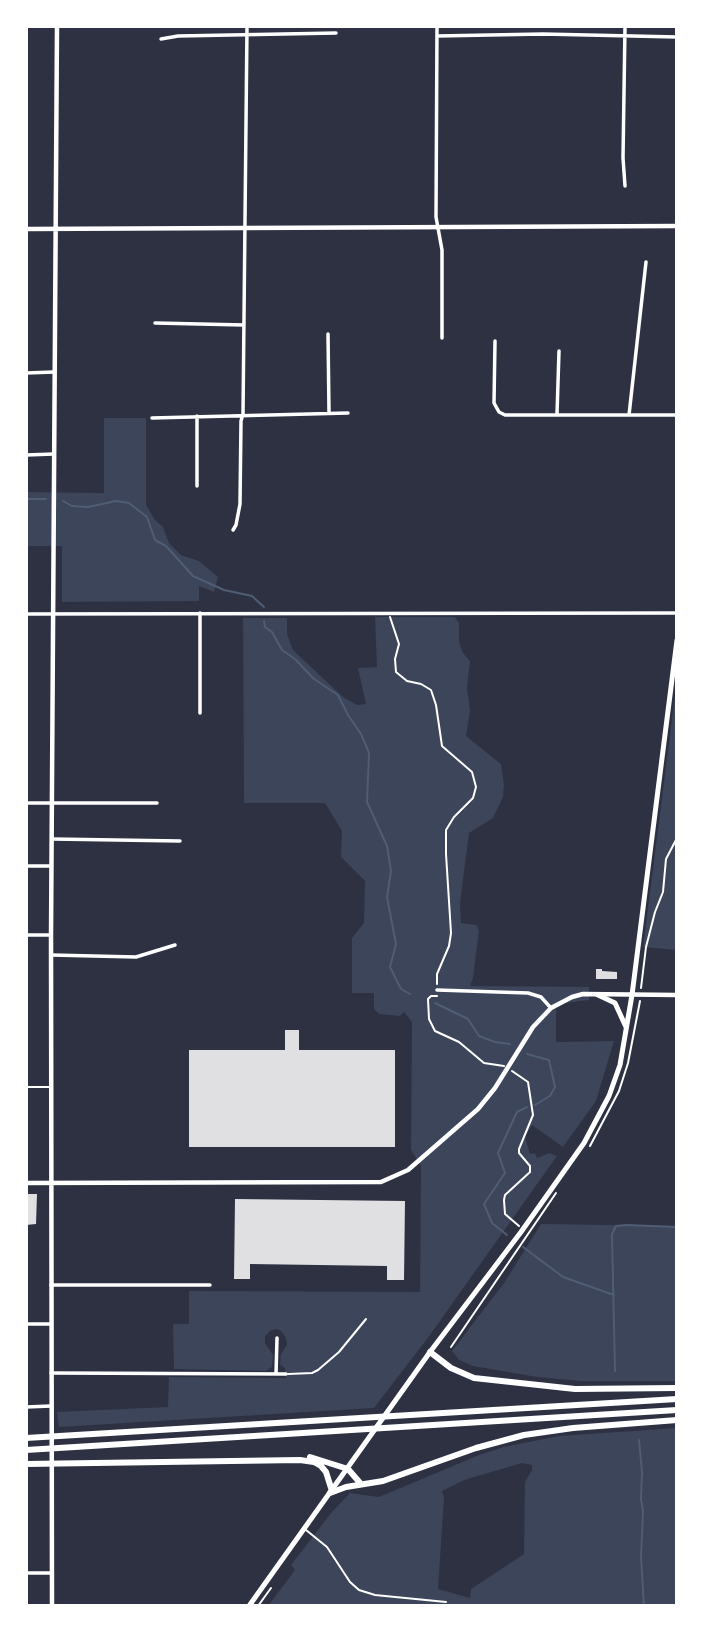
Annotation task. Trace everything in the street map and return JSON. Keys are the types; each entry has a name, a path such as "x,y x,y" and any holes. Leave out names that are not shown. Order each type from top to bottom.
{"highway":[{"path":"430,1352 451,1368 474,1378 575,1389 677,1388"},
{"path":"26,1438 677,1399"},
{"path":"26,1450 677,1410"},
{"path":"266,1460 314,1462 326,1472 331,1492 361,1484 383,1482 476,1448 524,1435 573,1428 677,1420"},
{"path":"26,1464 308,1457 348,1469 361,1484"}],"main road":[{"path":"249,1606 430,1352 584,1143 610,1096 620,1065 632,995 677,640"},
{"path":"598,995 615,1003 626,1029"}],"street":[{"path":"52,1606 51,866 57,26"},
{"path":"233,530 240,503 243,414 247,26"},
{"path":"437,26 437,227 442,250 442,338"},
{"path":"625,26 625,186"},
{"path":"161,39 178,36 336,33"},
{"path":"437,36 677,37"},
{"path":"26,229 677,226"},
{"path":"629,415 646,262"},
{"path":"155,323 244,325"},
{"path":"328,334 329,413"},
{"path":"495,341 494,403 499,412 517,417 557,414 677,415"},
{"path":"557,414 559,351"},
{"path":"26,373 54,372"},
{"path":"152,418 348,413"},
{"path":"197,416 197,486"},
{"path":"26,455 54,454"},
{"path":"200,613 200,713"},
{"path":"26,614 677,613"},
{"path":"26,803 157,803"},
{"path":"52,839 180,841"},
{"path":"26,866 51,866"},
{"path":"26,935 51,935"},
{"path":"51,955 136,957 175,944"},
{"path":"437,991 528,993 541,997 551,1008"},
{"path":"26,1183 381,1182 408,1170 478,1109 533,1027 551,1008 572,997 677,995"},
{"path":"51,1285 210,1285"},
{"path":"26,1324 51,1324"},
{"path":"276,1374 278,1338"},
{"path":"51,1373 286,1374"},
{"path":"26,1407 51,1406"},
{"path":"26,1573 52,1573"}],"lane":[{"path":"26,1087 51,1087"},
{"path":"286,1374 312,1373 318,1370 339,1352 366,1319"},
{"path":"305,1529 323,1542 350,1582 359,1590 374,1595 446,1602"}],"path":[{"path":"389,612 399,644 395,660 396,672 407,681 421,684 431,690 442,746 472,772 475,787 473,798 454,817 446,830 451,933 449,946 437,974 437,991 428,999 429,1019 435,1031 459,1042 484,1063 501,1065 528,1082 533,1115 519,1153 530,1166 530,1172 505,1195 504,1200 505,1214 523,1228"},
{"path":"677,740 677,779"},
{"path":"641,984 654,912 663,892 666,859 677,838"},
{"path":"258,1606 271,1588"}],"shaded area":[{"path":"104,418 146,418 146,505 163,527 169,543 181,555 199,561 218,577 214,592 199,586 199,601 62,602 62,546 26,546 26,492 104,493"},
{"path":"375,617 455,617 459,623 459,642 470,661 467,688 470,710 466,736 501,764 504,785 503,797 493,818 469,833 460,903 461,923 476,925 479,930 470,986 589,987 589,1000 556,1004 556,1042 614,1041 596,1101 563,1147 532,1125 525,1137 530,1154 535,1153 537,1158 549,1153 557,1156 430,1335 374,1408 59,1427 57,1412 168,1407 169,1377 286,1378 285,1368 280,1365 281,1354 287,1345 286,1338 276,1329 265,1336 265,1343 273,1355 272,1367 266,1371 174,1369 173,1324 189,1324 189,1291 420,1292 421,1166 411,1150 412,1022 404,1012 400,1016 379,1014 374,1009 374,993 352,993 352,938 364,923 365,881 341,857 342,831 325,803 244,803 243,618 287,618 287,634 293,650 343,697 357,705 366,704 358,668 377,667"},
{"path":"677,680 677,950 643,947"},
{"path":"541,1224 677,1226 677,1381 580,1381 537,1377 473,1366 459,1360 452,1351 504,1283"},
{"path":"677,1428 677,1606 268,1606 295,1570 291,1565 350,1493 379,1497 479,1455 559,1436","holes":["522,1463 532,1465 525,1482 524,1554 471,1589 470,1598 438,1589 444,1498 442,1491 464,1480"]}],"building":[{"path":"596,969 617,972 617,979 596,979"},
{"path":"285,1030 299,1030 299,1050 395,1050 395,1147 189,1147 189,1050 285,1050"},
{"path":"26,1194 37,1194 36,1224 26,1225"},
{"path":"235,1199 405,1201 404,1280 387,1280 387,1266 250,1264 250,1279 234,1279"}],"waterway":[{"path":"26,499 46,499"},
{"path":"63,501 72,506 88,507 116,501 129,503 147,517 155,540 166,546 193,576 224,590 252,596 264,607"},
{"path":"264,621 265,627 272,632 282,650 314,679 338,695 369,753 367,802 387,846 391,871 387,897 396,944 390,967 401,989 410,994"},
{"path":"435,1003 468,1019 479,1036 510,1044"},
{"path":"527,1054 549,1060 555,1087 550,1096 535,1105"},
{"path":"507,1235 492,1223 484,1204 505,1173 498,1153 517,1112 527,1107"},
{"path":"615,1371 612,1234 616,1226 677,1227"},
{"path":"523,1247 563,1277 614,1295"},
{"path":"639,1440 644,1606"}]}
